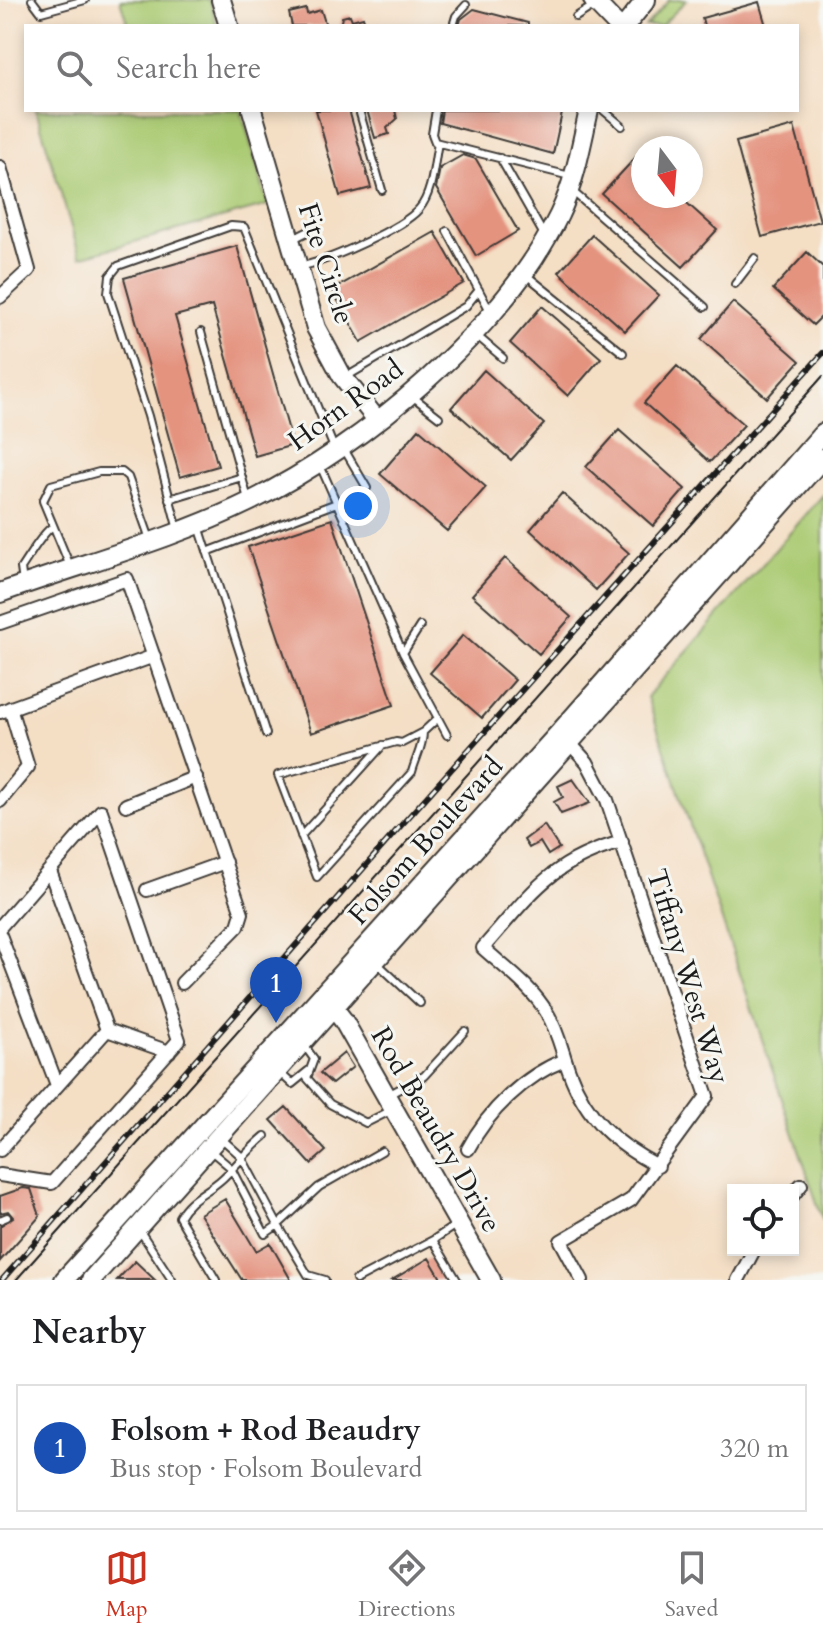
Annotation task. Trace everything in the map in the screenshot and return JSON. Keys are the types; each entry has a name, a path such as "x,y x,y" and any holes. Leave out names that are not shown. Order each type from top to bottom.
{"main road":[{"path":"221,0 228,24"},
{"path":"627,24 646,0"},
{"path":"595,2 616,24"},
{"name":"Fite Circle","path":"253,112 288,242 316,328 343,378 377,420"},
{"name":"Horn Road","path":"0,593 249,502 339,448 410,394 491,312 546,238 572,183 589,112"},
{"name":"Folsom Boulevard","path":"91,1280 302,1043 328,1000 374,961 823,433"},
{"name":"Folsom Boulevard","path":"64,1280 171,1163 328,1000 823,458"},
{"name":"Rod Beaudry Drive","path":"328,1000 491,1280"},
{"path":"138,1228 143,1207 169,1176 171,1163"}],"street":[{"path":"0,167 29,270 0,297"},
{"path":"0,623 127,579 225,862 241,920 182,983"},
{"path":"0,801 28,767 5,710 154,656"},
{"name":"Tiffany West Way","path":"565,738 600,784 707,1096 631,1200 561,1241 582,1280"},
{"path":"126,805 196,777"},
{"path":"0,927 101,811 179,1040 52,1183 0,1175"},
{"path":"622,842 579,856 548,876 483,948 538,1000 554,1027 580,1097 598,1124 620,1145 658,1166"},
{"path":"147,890 225,862"},
{"path":"50,871 107,1030"},
{"path":"0,935 57,1085"},
{"path":"107,1030 169,1052"},
{"path":"2,1142 107,1030"},
{"path":"468,1149 524,1083 565,1060"},
{"path":"738,1280 751,1256"}],"lane":[{"path":"32,0 41,12 85,0"},
{"path":"576,17 595,2"},
{"path":"454,24 466,5"},
{"path":"360,112 382,190"},
{"path":"436,112 432,134 438,143 500,158 572,183 705,307"},
{"path":"605,112 622,126"},
{"path":"296,268 327,261 419,209 438,143"},
{"path":"500,158 546,238"},
{"path":"178,530 108,285 118,266 231,226 247,231 339,448 367,488"},
{"path":"288,242 313,229"},
{"path":"447,231 491,312"},
{"path":"735,284 755,258"},
{"path":"522,272 623,353"},
{"path":"343,378 466,306 479,290"},
{"path":"201,332 249,502"},
{"path":"473,332 503,358"},
{"path":"410,394 439,417"},
{"path":"318,462 334,504 403,653 447,735"},
{"path":"71,568 43,501 51,485 117,470 128,477 150,539"},
{"path":"169,499 242,477"},
{"path":"207,552 334,504"},
{"path":"198,522 266,734"},
{"path":"23,584 21,568 35,552 44,532 52,527"},
{"path":"403,653 420,626"},
{"path":"423,732 423,746 415,756 412,772 317,877 278,775 383,745 402,743 423,732 438,718"},
{"path":"402,743 415,756"},
{"path":"301,836 383,745"},
{"path":"374,961 420,1003"},
{"path":"302,1043 313,1054 307,1078 330,1104 366,1123 424,1076 465,1031"},
{"path":"277,1070 292,1084 308,1071"},
{"path":"216,1280 179,1217 187,1202 224,1177 241,1156 265,1136"},
{"path":"214,1143 241,1156 308,1275 325,1280"},
{"path":"214,1143 231,1168 265,1234 319,1187 382,1151"},
{"path":"356,1280 458,1224"},
{"path":"138,1228 172,1280"},
{"path":"433,1240 457,1280"}],"green space":[{"path":"120,0 210,0 216,24 119,24 127,22"},
{"path":"669,0 687,0 663,24 648,24"},
{"path":"37,112 242,112 268,205 80,257"},
{"path":"823,495 823,1221 647,697"}],"building":[{"path":"759,2 765,24 704,24 702,18"},
{"path":"306,9 307,14 321,10 325,24 292,24 289,13"},
{"path":"474,9 528,24 460,24 461,19"},
{"path":"350,15 352,20 363,17 365,24 340,24 342,17"},
{"path":"317,112 350,112 371,188 340,196"},
{"path":"368,112 395,112 397,119 387,128 389,134 375,138"},
{"path":"442,112 562,113 553,154 440,123"},
{"path":"794,126 820,221 762,237 736,142"},
{"path":"463,155 476,159 518,231 476,256 436,188 440,168"},
{"path":"631,162 631,208 692,208 717,230 683,267 602,194"},
{"path":"435,232 464,283 361,342 332,290"},
{"path":"592,235 659,295 625,331 559,272"},
{"path":"237,246 293,445 255,456 212,306 175,316 218,466 180,477 124,278"},
{"path":"807,252 823,267 823,315 813,325 773,289"},
{"path":"733,302 800,361 767,398 701,339"},
{"path":"542,306 601,358 568,396 510,343"},
{"path":"677,366 744,425 710,462 644,403"},
{"path":"484,370 544,424 511,460 451,408"},
{"path":"419,429 486,487 447,531 380,474"},
{"path":"619,430 685,489 653,526 586,467"},
{"path":"562,493 629,553 596,590 530,530"},
{"path":"332,519 394,705 311,733 248,547"},
{"path":"505,558 571,617 539,654 472,595"},
{"path":"463,635 515,680 482,718 430,673"},
{"path":"573,779 590,803 561,814 554,802 563,797 558,786"},
{"path":"544,825 559,848 548,855 540,842 529,848 524,840"},
{"path":"344,1053 353,1067 332,1084 320,1073"},
{"path":"286,1107 326,1151 311,1164 271,1120"},
{"path":"23,1188 31,1189 40,1216 0,1261 0,1226 13,1217 8,1211 0,1213 0,1196"},
{"path":"225,1199 256,1251 270,1243 291,1280 242,1280 200,1214"},
{"path":"429,1258 442,1280 392,1280"},
{"path":"135,1261 155,1280 117,1280"}],"tram line":[{"path":"16,1280 823,376"}],"railway":[{"path":"2,1280 397,830 823,353"}],"place":[{"name":"Folsom + Rod Beaudry","path":"276,1023"}]}
